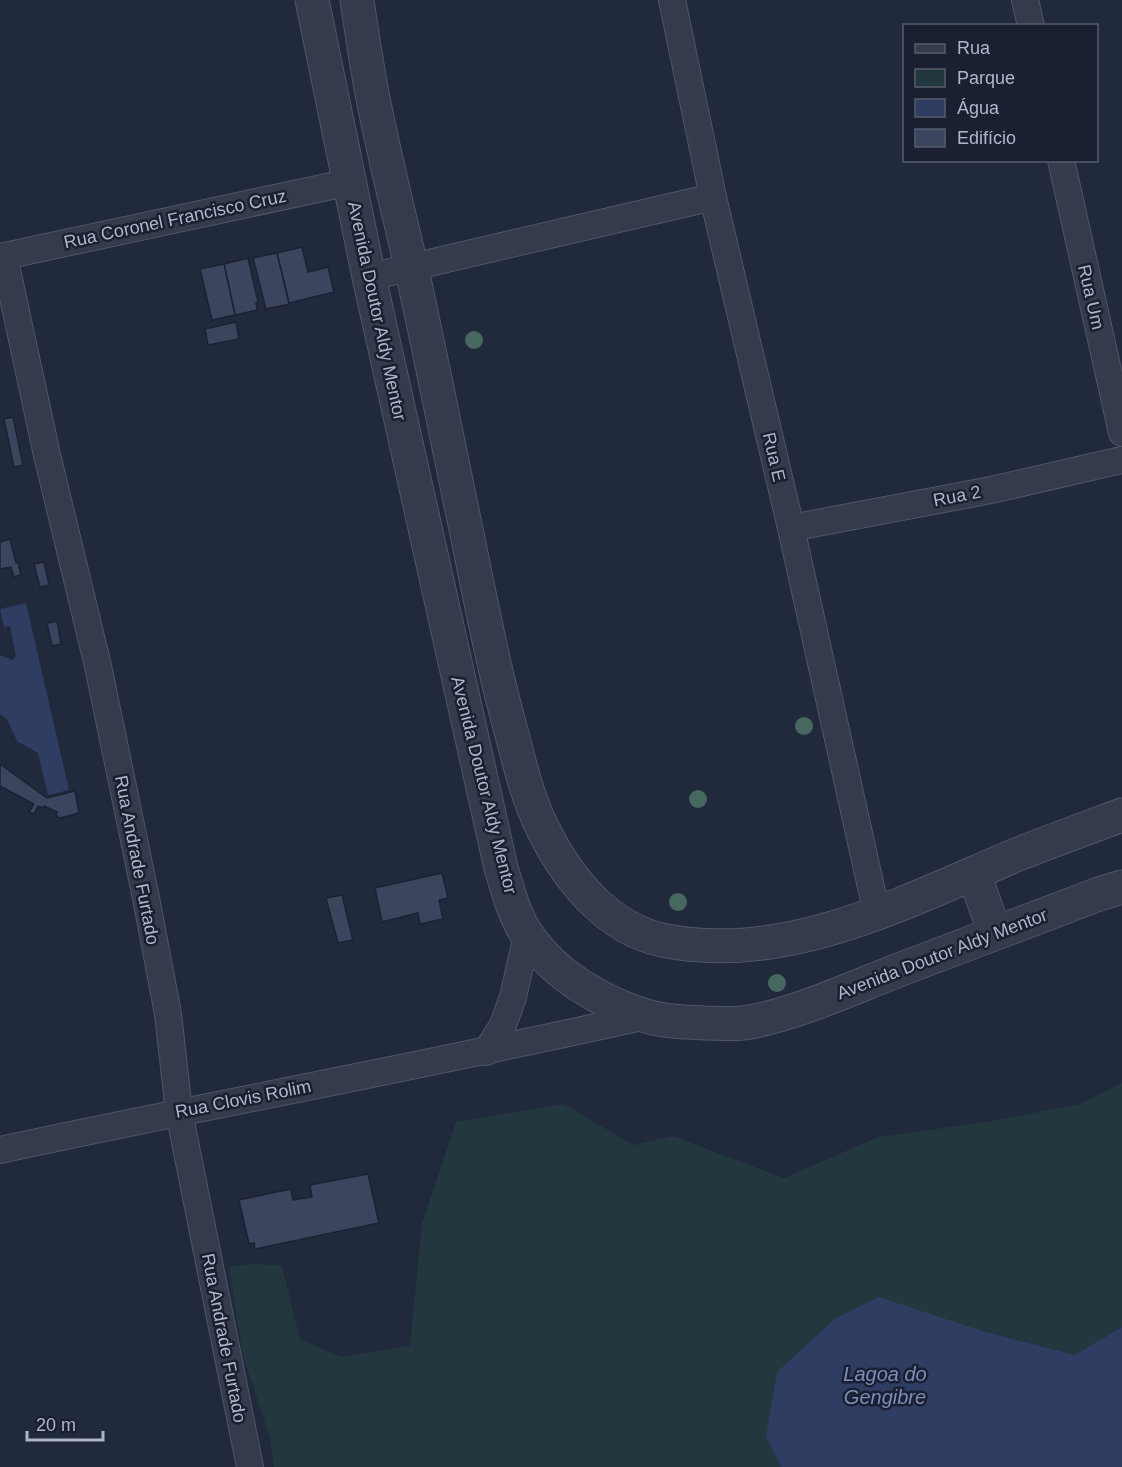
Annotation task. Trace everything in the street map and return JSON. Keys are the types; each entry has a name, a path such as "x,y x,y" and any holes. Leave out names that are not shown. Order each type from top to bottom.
{"street":[{"name":"Avenida Doutor Aldy Mentor","path":"312,0 369,277 501,868 515,910 527,935 573,981 603,999 646,1016 670,1021 747,1023 770,1018 1122,887"},
{"path":"357,0 370,82 504,709 530,800 544,832 567,871 608,913 641,933 663,940 696,944 750,945 778,942 877,914 1019,854 1122,815"},
{"name":"Rua E","path":"672,0 713,197 791,528 877,914"},
{"path":"1025,0 1031,24"},
{"name":"Rua Um","path":"1061,162 1122,433"},
{"name":"Rua Coronel Francisco Cruz","path":"2,257 350,182"},
{"path":"369,277 713,197"},
{"name":"Rua Andrade Furtado","path":"2,257 98,666 146,898 168,1014 179,1112 250,1467"},
{"name":"Rua 2","path":"791,528 991,490 1122,460"},
{"path":"974,874 995,933"},
{"path":"486,1052 503,1025 513,997 527,935"},
{"name":"Rua Clovis Rolim","path":"0,1150 179,1112 486,1052 646,1016"}],"green space":[{"path":"1122,1083 1122,1327 1075,1355 982,1331 766,1437 781,1467 274,1467 270,1438 243,1356 229,1267 255,1263 282,1266 300,1339 341,1357 410,1346 422,1223 456,1122 564,1104 633,1145 673,1136 784,1178 878,1137 986,1122 1079,1104"}],"water":[{"path":"26,603 69,790 48,795 38,753 17,741 7,719 0,714 0,655 13,660 16,656 10,626 4,627 0,609"},
{"name":"Lagoa do Gengibre","path":"879,1297 982,1331 1075,1355 1122,1327 1122,1467 781,1467 766,1437 777,1372 836,1318"}],"building":[{"path":"302,247 308,272 328,267 334,292 289,303 277,253"},
{"path":"277,253 289,304 266,309 253,258"},
{"path":"248,258 258,302 256,303 257,310 235,315 224,264"},
{"path":"224,264 235,315 212,320 200,269"},
{"path":"236,322 239,339 208,345 205,329"},
{"path":"13,417 23,465 14,467 4,419"},
{"path":"10,539 21,575 14,577 11,567 0,569 0,542"},
{"path":"44,562 49,585 40,587 34,564"},
{"path":"57,621 61,644 52,646 47,623"},
{"path":"0,764 47,798 75,791 79,813 60,818 56,815 57,812 44,806 43,808 38,806 34,814 29,812 34,804 0,786"},
{"path":"442,873 448,898 439,900 443,919 420,924 418,913 382,922 375,888"},
{"path":"342,895 353,940 338,943 326,898"},
{"path":"368,1174 379,1223 255,1249 254,1243 249,1244 239,1200 291,1189 293,1200 312,1197 310,1185"}]}
